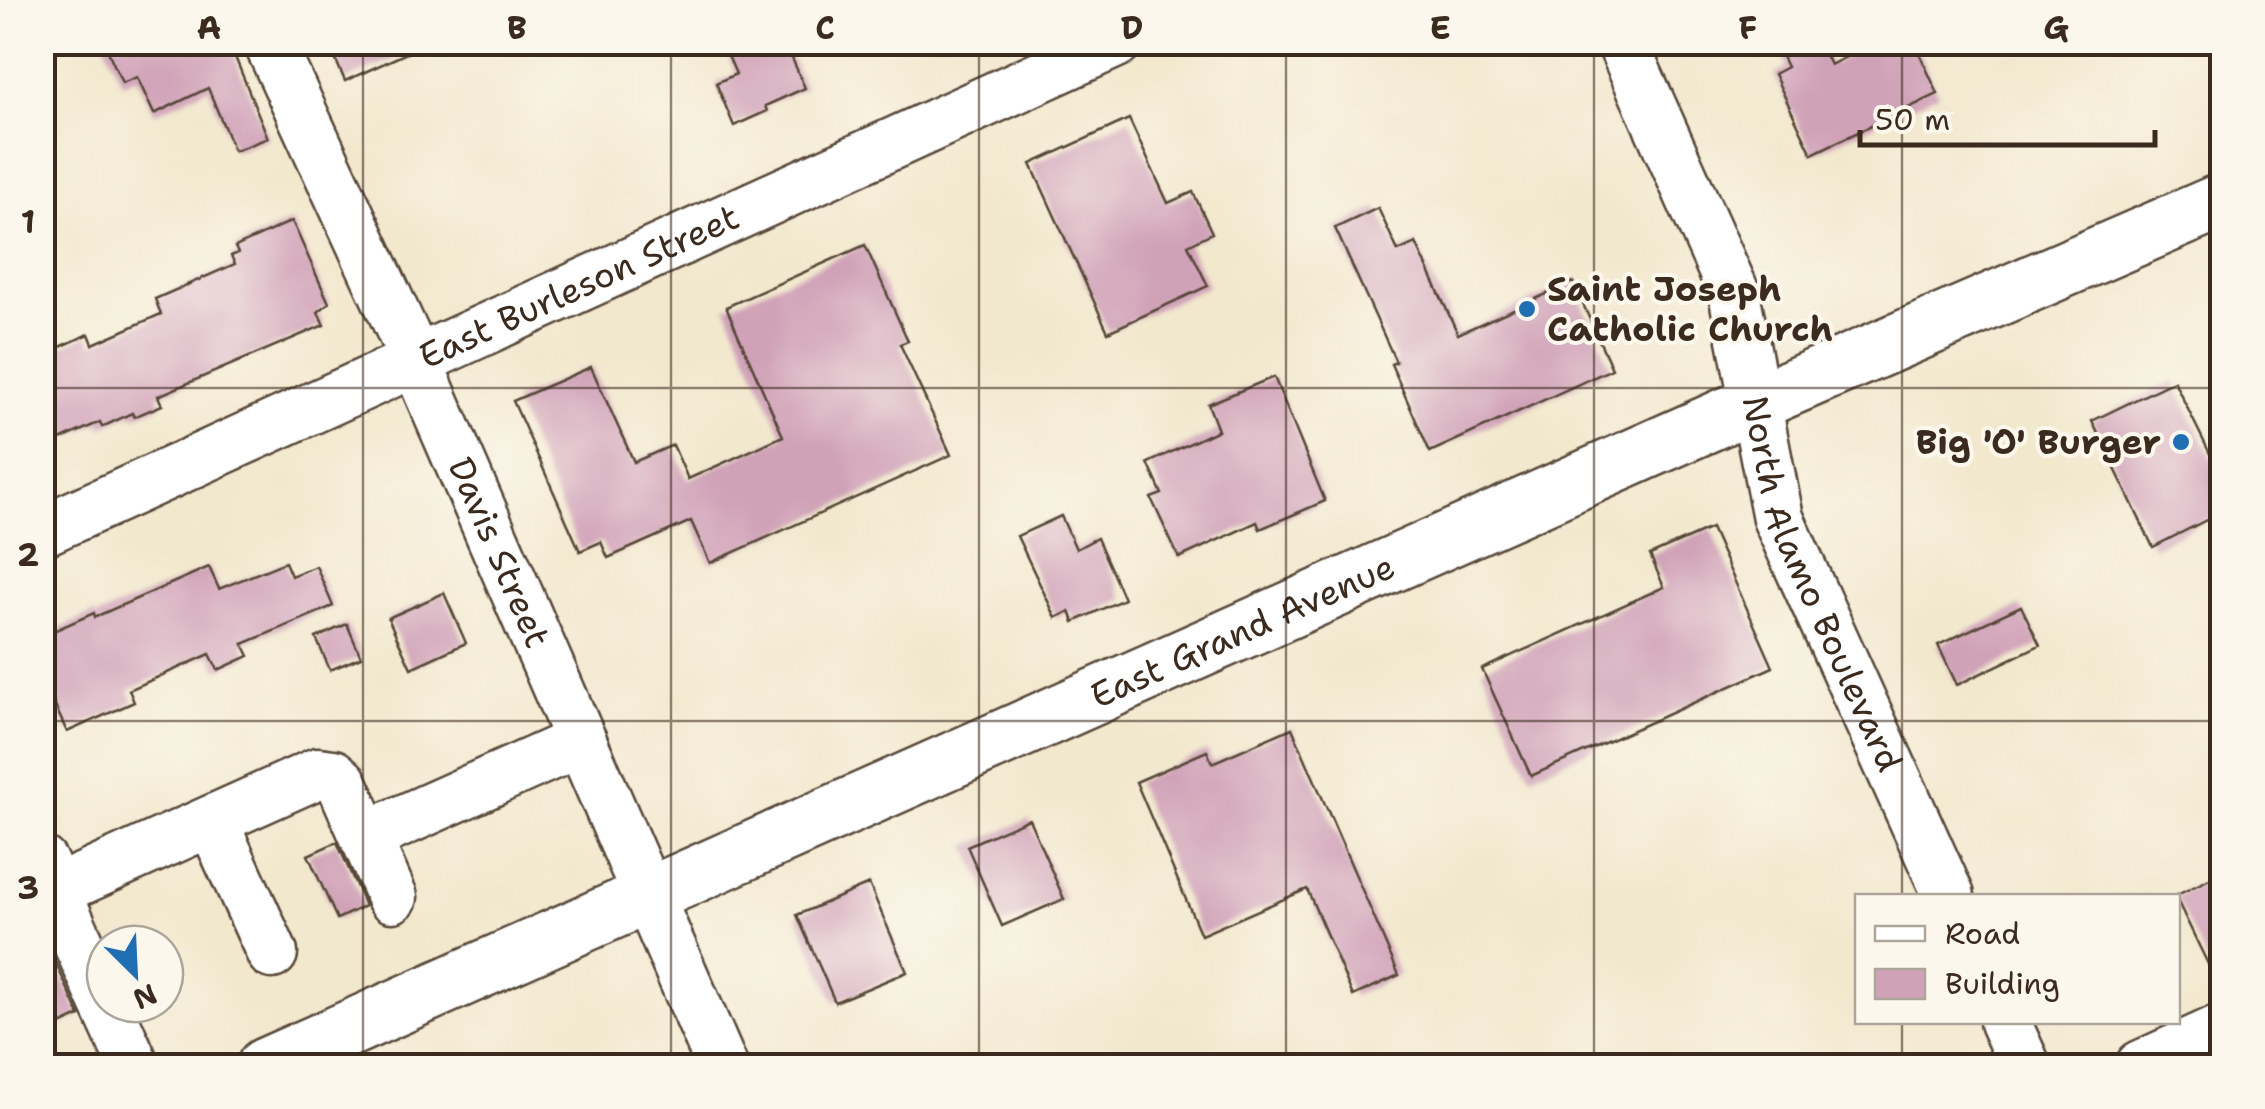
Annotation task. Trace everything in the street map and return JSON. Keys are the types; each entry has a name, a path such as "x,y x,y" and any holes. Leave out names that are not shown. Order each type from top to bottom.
{"highway":[{"name":"East Grand Avenue","path":"265,1066 1757,402 2222,202"}],"street":[{"name":"Davis Street","path":"269,42 416,360 722,1066"},
{"name":"East Burleson Street","path":"42,530 1116,42"},
{"name":"North Alamo Boulevard","path":"1622,42 1734,293 1778,518 1948,894"},
{"path":"366,837 582,741"},
{"path":"85,958 49,876 212,820 318,773 342,783 392,897"},
{"path":"212,820 272,953"},
{"path":"115,1024 134,1066"},
{"path":"2006,1024 2025,1066"},
{"path":"2141,1066 2222,1029"}],"building":[{"path":"104,42 229,42 268,138 234,151 208,88 154,114 137,77 122,83"},
{"path":"328,42 431,42 345,81"},
{"path":"722,42 785,42 805,88 765,106 767,111 734,126 716,83 736,74"},
{"path":"1775,42 1819,42 1830,65 1876,42 1914,42 1938,94 1812,154 1774,74 1787,67"},
{"path":"1129,119 1168,203 1193,192 1212,233 1188,245 1208,286 1108,332 1031,164"},
{"path":"1378,208 1398,251 1416,243 1458,334 1573,282 1612,369 1430,452 1391,364 1396,362 1335,228"},
{"path":"292,221 329,303 318,312 324,325 158,396 162,405 102,427 100,422 42,448 42,355 89,334 93,344 161,314 155,299 235,264 231,256 238,253 235,247"},
{"path":"865,245 908,341 900,344 951,455 710,563 691,521 608,558 601,542 580,551 513,401 591,367 634,462 673,445 688,479 783,436 726,307"},
{"path":"1274,377 1325,501 1260,529 1257,522 1179,558 1151,498 1162,494 1148,463 1218,430 1208,404"},
{"path":"2174,381 2222,478 2222,512 2153,547 2092,421"},
{"path":"1061,516 1076,549 1097,538 1124,599 1074,622 1070,611 1056,618 1017,536"},
{"path":"1711,528 1773,667 1531,776 1482,669 1664,587 1650,555"},
{"path":"285,562 291,576 316,566 333,606 243,644 249,656 218,670 210,654 129,690 134,702 67,732 51,697 42,701 42,636 209,567 219,589"},
{"path":"444,593 466,643 411,668 388,618"},
{"path":"2021,606 2040,645 1957,685 1938,645"},
{"path":"347,624 361,657 330,670 316,638"},
{"path":"1292,728 1399,975 1353,996 1307,889 1201,935 1136,782 1207,751 1212,763"},
{"path":"1029,819 1064,899 1002,926 967,846"},
{"path":"337,842 365,906 337,919 308,855"},
{"path":"2222,873 2222,993 2180,906 2179,894"},
{"path":"869,884 907,972 835,1002 797,915"},
{"path":"42,933 80,1016 42,1033"}],"place":[{"name":"Saint Joseph Catholic Church","path":"1527,309"},
{"name":"Big 'O' Burger","path":"2181,442"}]}
